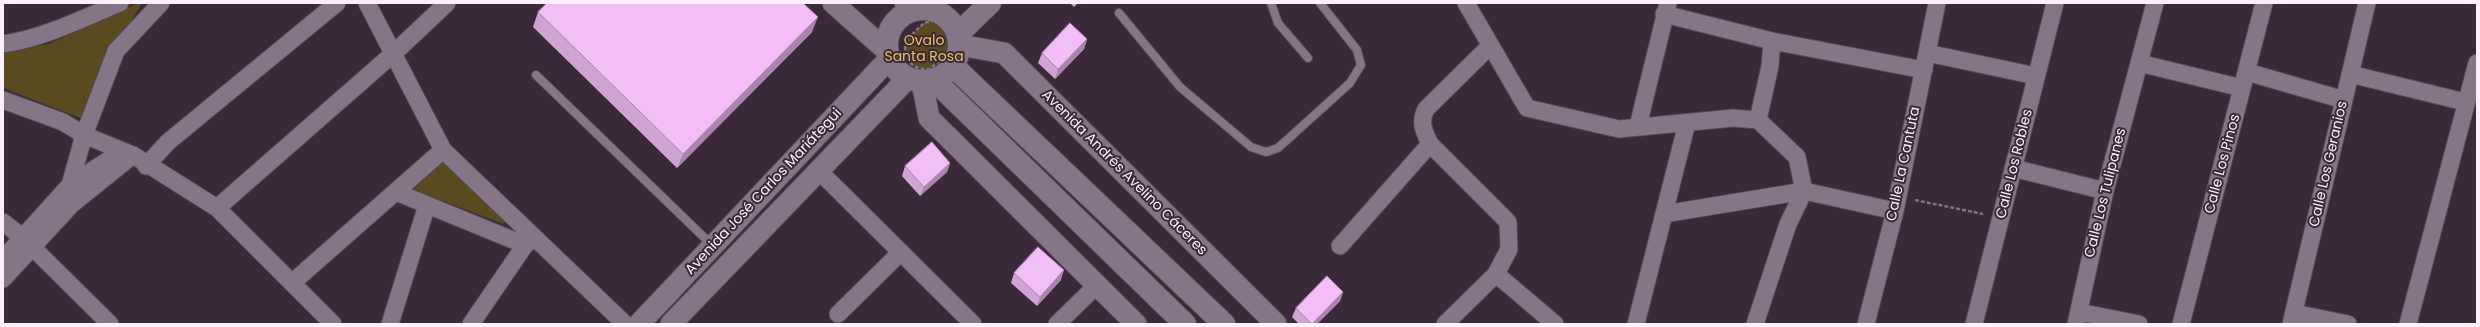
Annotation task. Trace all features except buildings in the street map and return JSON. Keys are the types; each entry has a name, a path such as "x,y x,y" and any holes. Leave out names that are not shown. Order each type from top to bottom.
{"main road":[{"path":"959,40 990,3"},
{"path":"921,80 944,75 953,66 958,56 959,40 950,21 925,10 902,15 889,31 888,55 894,68 921,80 1185,324"},
{"path":"953,66 1224,324"}],"street":[{"path":"3,44 27,40 59,29 120,3"},
{"path":"3,279 27,243 70,185 84,135 116,51 160,3"},
{"path":"146,166 168,142 337,3"},
{"path":"368,3 443,150 530,241 625,324"},
{"path":"217,208 394,53 447,3"},
{"path":"834,3 888,55"},
{"path":"1466,3 1528,108 1619,129 1733,118 1758,120 1797,157 1804,191 1788,224 1755,324"},
{"name":"Calle La Cantuta","path":"1866,324 1896,204 1937,3"},
{"name":"Calle Los Robles","path":"1974,324 2055,3"},
{"name":"Calle Los Tulipanes","path":"2077,318 2105,191 2155,3"},
{"name":"Calle Los Pinos","path":"2181,324 2264,3"},
{"name":"Calle Los Geranios","path":"2292,319 2367,3"},
{"path":"1638,126 1666,9 1772,41 1924,70"},
{"name":"Avenida Andrés Avelino Cáceres","path":"959,40 1004,53 1276,324"},
{"path":"1758,120 1770,66 1772,41"},
{"path":"1445,324 1496,274 1509,249 1508,222 1430,144 1421,119 1426,109 1490,46"},
{"path":"1927,53 2036,76"},
{"name":"Avenida José Carlos Mariátegui","path":"639,324 888,55"},
{"path":"2139,63 2244,80 2344,100"},
{"path":"2408,324 2465,102 2476,69"},
{"path":"2350,74 2465,102"},
{"path":"921,80 929,118 1096,286 1136,324"},
{"name":"Avenida José Carlos Mariátegui","path":"671,324 819,171 921,80"},
{"path":"3,100 63,122 84,135 127,153 217,208 333,324"},
{"path":"1636,324 1687,123"},
{"path":"1340,246 1430,144"},
{"path":"292,282 443,150"},
{"path":"70,185 127,153"},
{"path":"3,259 27,243 127,153"},
{"path":"2013,168 2105,191"},
{"path":"819,171 973,324"},
{"path":"1664,214 1804,191 1896,204"},
{"path":"396,192 427,205 530,241"},
{"path":"390,324 427,205"},
{"path":"3,222 27,243 106,322"},
{"path":"471,324 530,241"},
{"path":"838,314 901,252"},
{"path":"1496,274 1555,324"},
{"path":"1057,324 1096,286"},
{"path":"2077,318 2139,324"},
{"path":"2292,319 2348,324"}],"lane":[{"path":"1271,3 1278,23 1308,58"},
{"path":"1119,13 1180,87 1251,148 1266,152 1278,148 1350,83 1361,65 1357,50 1320,3"},
{"path":"536,75 713,245"}],"path":[{"path":"925,10 935,20 947,26 951,30 954,41 951,50 930,69 924,70 911,64 905,53 905,46 906,40 925,10"},
{"path":"1896,204 2001,218"}],"green space":[{"path":"138,3 142,3 112,54 91,122 3,88 3,51 49,44"},
{"name":"Ovalo Santa Rosa","path":"935,21 951,30 951,49 930,68 923,68 913,65 910,62 906,52 907,40 924,23"},
{"path":"443,161 507,220 503,224 415,190 412,186"}]}
